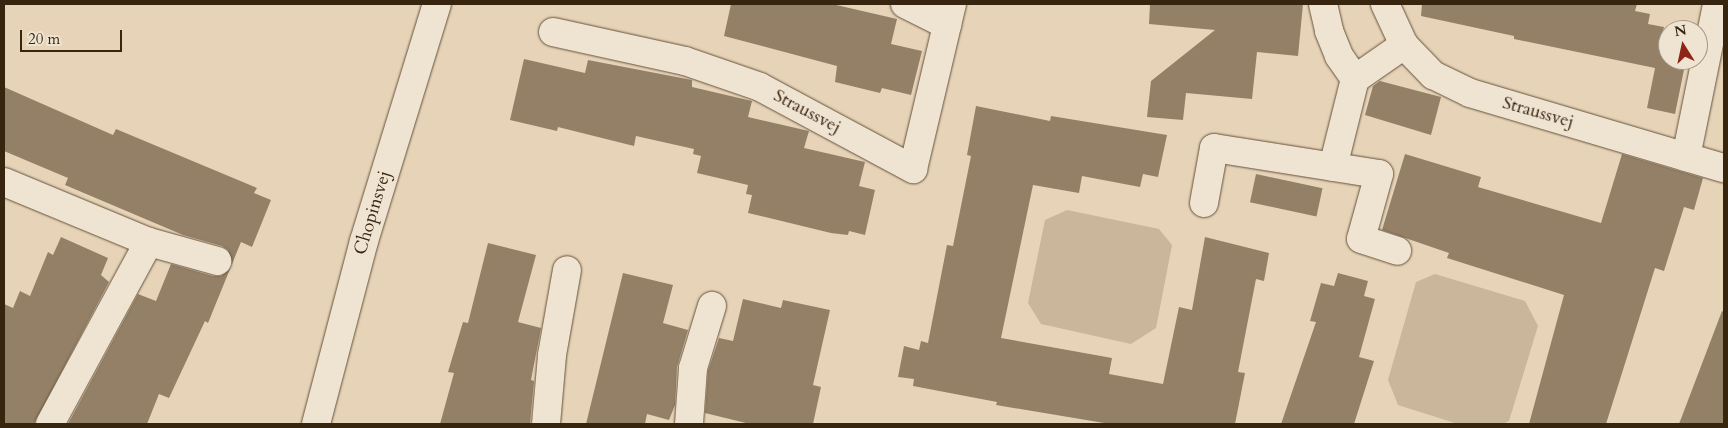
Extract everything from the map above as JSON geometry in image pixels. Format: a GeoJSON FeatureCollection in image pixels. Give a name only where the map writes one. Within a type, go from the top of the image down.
{"type":"FeatureCollection","features":[{"type":"Feature","properties":{"kind":"street","name":"Chopinsvej"},"geometry":{"type":"LineString","coordinates":[[316,424],[364,241],[437,4]]}},
{"type":"Feature","properties":{"kind":"street","name":"Straussvej"},"geometry":{"type":"LineString","coordinates":[[553,32],[685,60],[760,87],[913,169],[950,14],[905,4]]}},
{"type":"Feature","properties":{"kind":"street"},"geometry":{"type":"LineString","coordinates":[[1323,4],[1329,31],[1339,56],[1355,79]]}},
{"type":"Feature","properties":{"kind":"street","name":"Straussvej"},"geometry":{"type":"LineString","coordinates":[[1385,4],[1404,45],[1433,75],[1470,93],[1724,168]]}},
{"type":"Feature","properties":{"kind":"street"},"geometry":{"type":"LineString","coordinates":[[1686,156],[1718,4]]}},
{"type":"Feature","properties":{"kind":"street"},"geometry":{"type":"LineString","coordinates":[[1333,167],[1355,79],[1404,45]]}},
{"type":"Feature","properties":{"kind":"street"},"geometry":{"type":"LineString","coordinates":[[1204,203],[1214,148],[1378,174],[1361,239],[1397,251]]}},
{"type":"Feature","properties":{"kind":"street"},"geometry":{"type":"LineString","coordinates":[[4,182],[149,242],[217,261]]}},
{"type":"Feature","properties":{"kind":"street"},"geometry":{"type":"LineString","coordinates":[[50,424],[149,242]]}},
{"type":"Feature","properties":{"kind":"street"},"geometry":{"type":"LineString","coordinates":[[546,424],[552,355],[567,270]]}},
{"type":"Feature","properties":{"kind":"street"},"geometry":{"type":"LineString","coordinates":[[690,424],[693,368],[712,306]]}},
{"type":"Feature","properties":{"kind":"shaded area"},"geometry":{"type":"Polygon","coordinates":[[[1067,210],[1159,229],[1172,245],[1156,328],[1131,344],[1041,324],[1028,303],[1045,220],[1067,210]]]}},
{"type":"Feature","properties":{"kind":"shaded area"},"geometry":{"type":"Polygon","coordinates":[[[1435,274],[1525,301],[1538,326],[1509,421],[1503,424],[1458,424],[1398,405],[1388,380],[1416,282],[1435,274]]]}},
{"type":"Feature","properties":{"kind":"building"},"geometry":{"type":"Polygon","coordinates":[[[731,4],[832,4],[897,19],[891,44],[922,51],[911,95],[882,88],[880,93],[835,82],[837,66],[724,36],[731,4]]]}},
{"type":"Feature","properties":{"kind":"building"},"geometry":{"type":"Polygon","coordinates":[[[1150,4],[1303,4],[1298,56],[1257,52],[1252,99],[1186,93],[1183,120],[1147,117],[1151,81],[1215,30],[1149,24],[1150,4]]]}},
{"type":"Feature","properties":{"kind":"building"},"geometry":{"type":"Polygon","coordinates":[[[1422,4],[1637,4],[1635,11],[1650,14],[1648,24],[1658,26],[1658,70],[1684,70],[1675,114],[1647,108],[1655,68],[1514,39],[1514,36],[1421,16],[1422,4]]]}},
{"type":"Feature","properties":{"kind":"building"},"geometry":{"type":"Polygon","coordinates":[[[524,59],[585,73],[588,60],[692,80],[692,87],[752,101],[748,117],[809,131],[804,148],[865,162],[859,186],[875,190],[865,235],[849,231],[848,235],[831,233],[748,213],[752,195],[746,194],[748,185],[697,173],[701,156],[693,154],[694,149],[636,136],[634,146],[558,127],[557,131],[510,120],[524,59]]]}},
{"type":"Feature","properties":{"kind":"building"},"geometry":{"type":"Polygon","coordinates":[[[1380,81],[1441,97],[1431,135],[1365,115],[1373,86],[1380,81]]]}},
{"type":"Feature","properties":{"kind":"building"},"geometry":{"type":"Polygon","coordinates":[[[4,87],[113,135],[116,129],[257,188],[254,193],[271,200],[252,247],[241,242],[232,264],[228,250],[222,246],[183,235],[65,185],[68,178],[4,151],[4,87]]]}},
{"type":"Feature","properties":{"kind":"building"},"geometry":{"type":"Polygon","coordinates":[[[976,106],[1050,121],[1051,116],[1167,135],[1158,177],[1143,174],[1140,187],[1082,176],[1079,193],[1033,185],[1001,338],[1112,358],[1109,374],[1163,384],[1179,307],[1192,310],[1205,237],[1269,253],[1264,281],[1256,279],[1238,372],[1245,373],[1235,424],[1110,424],[996,405],[997,402],[913,386],[914,379],[898,377],[904,346],[919,350],[921,341],[928,343],[947,245],[953,246],[971,156],[967,155],[976,106]]]}},
{"type":"Feature","properties":{"kind":"building"},"geometry":{"type":"Polygon","coordinates":[[[1405,154],[1481,177],[1478,187],[1601,223],[1622,154],[1703,178],[1694,210],[1684,207],[1664,271],[1655,268],[1606,424],[1529,424],[1564,295],[1447,258],[1449,253],[1382,230],[1405,154]]]}},
{"type":"Feature","properties":{"kind":"building"},"geometry":{"type":"Polygon","coordinates":[[[1256,174],[1323,188],[1316,217],[1250,202],[1256,174]]]}},
{"type":"Feature","properties":{"kind":"building"},"geometry":{"type":"Polygon","coordinates":[[[61,237],[108,258],[101,275],[109,282],[34,424],[4,424],[4,304],[13,308],[20,291],[30,296],[48,252],[53,255],[61,237]]]}},
{"type":"Feature","properties":{"kind":"building"},"geometry":{"type":"Polygon","coordinates":[[[488,243],[536,255],[518,322],[541,328],[531,380],[534,381],[530,424],[440,424],[454,373],[448,372],[463,322],[468,323],[488,243]]]}},
{"type":"Feature","properties":{"kind":"building"},"geometry":{"type":"Polygon","coordinates":[[[171,264],[213,276],[221,276],[230,269],[208,323],[205,321],[169,398],[159,394],[147,424],[68,424],[138,294],[156,301],[171,264]]]}},
{"type":"Feature","properties":{"kind":"building"},"geometry":{"type":"Polygon","coordinates":[[[623,273],[673,285],[663,323],[688,330],[677,367],[675,405],[669,420],[647,414],[645,424],[586,424],[623,273]]]}},
{"type":"Feature","properties":{"kind":"building"},"geometry":{"type":"Polygon","coordinates":[[[1338,273],[1368,281],[1364,296],[1375,299],[1359,357],[1374,361],[1354,424],[1281,424],[1316,322],[1310,321],[1321,283],[1334,286],[1338,273]]]}},
{"type":"Feature","properties":{"kind":"building"},"geometry":{"type":"Polygon","coordinates":[[[743,299],[781,308],[783,300],[830,310],[813,385],[821,387],[813,424],[750,424],[705,413],[708,371],[719,338],[733,341],[743,299]]]}},
{"type":"Feature","properties":{"kind":"building"},"geometry":{"type":"Polygon","coordinates":[[[1722,311],[1724,312],[1724,424],[1679,424],[1722,311]]]}}]}
